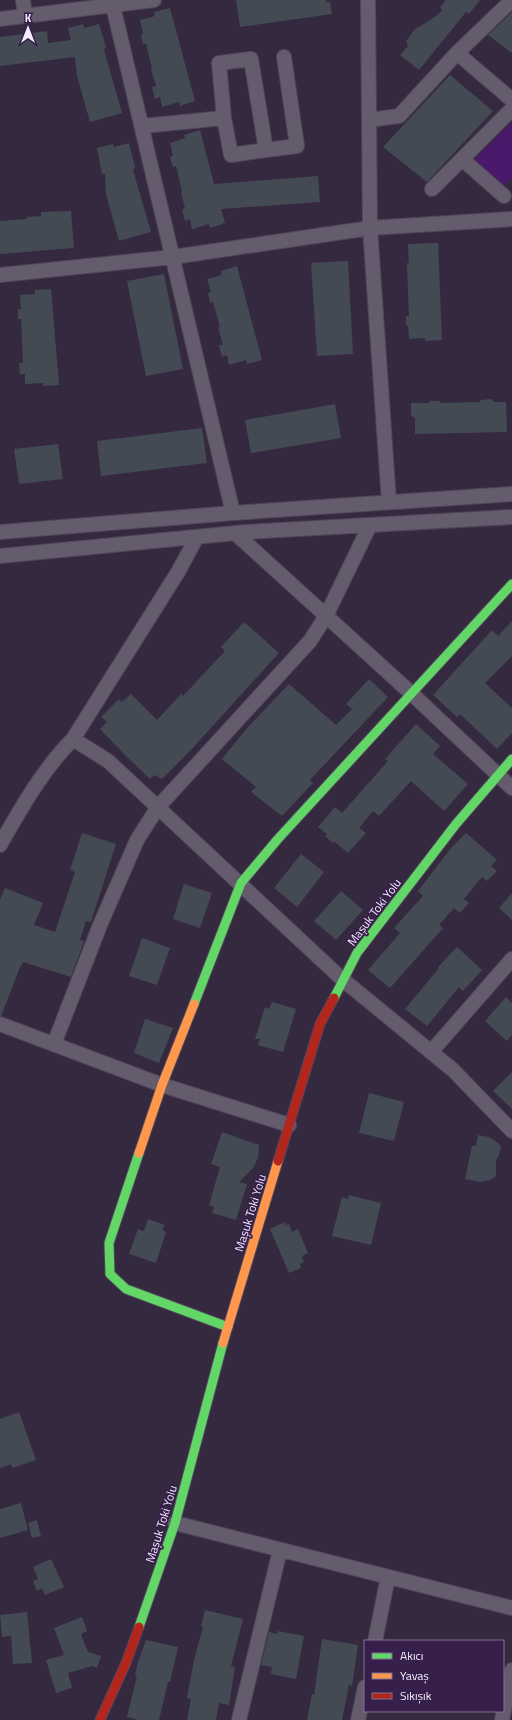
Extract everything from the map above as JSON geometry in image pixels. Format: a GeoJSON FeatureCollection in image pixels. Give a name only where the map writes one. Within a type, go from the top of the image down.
{"type":"FeatureCollection","features":[{"type":"Feature","properties":{"kind":"street"},"geometry":{"type":"LineString","coordinates":[[23,0],[25,16]]}},
{"type":"Feature","properties":{"kind":"street"},"geometry":{"type":"LineString","coordinates":[[0,19],[154,0]]}},
{"type":"Feature","properties":{"kind":"street"},"geometry":{"type":"LineString","coordinates":[[368,0],[370,228],[390,502]]}},
{"type":"Feature","properties":{"kind":"street"},"geometry":{"type":"LineString","coordinates":[[369,120],[399,116],[457,53],[512,0]]}},
{"type":"Feature","properties":{"kind":"street"},"geometry":{"type":"LineString","coordinates":[[113,6],[233,513]]}},
{"type":"Feature","properties":{"kind":"street"},"geometry":{"type":"LineString","coordinates":[[457,53],[512,100]]}},
{"type":"Feature","properties":{"kind":"street"},"geometry":{"type":"LineString","coordinates":[[266,150],[251,59],[220,63],[224,118],[231,155],[297,146],[284,57]]}},
{"type":"Feature","properties":{"kind":"street"},"geometry":{"type":"LineString","coordinates":[[432,189],[512,109]]}},
{"type":"Feature","properties":{"kind":"street"},"geometry":{"type":"LineString","coordinates":[[142,126],[224,118]]}},
{"type":"Feature","properties":{"kind":"street"},"geometry":{"type":"LineString","coordinates":[[462,159],[504,196]]}},
{"type":"Feature","properties":{"kind":"street"},"geometry":{"type":"LineString","coordinates":[[0,275],[173,258],[370,228],[512,219]]}},
{"type":"Feature","properties":{"kind":"street"},"geometry":{"type":"LineString","coordinates":[[0,532],[233,513],[512,494]]}},
{"type":"Feature","properties":{"kind":"street"},"geometry":{"type":"LineString","coordinates":[[0,556],[235,533],[512,517]]}},
{"type":"Feature","properties":{"kind":"street"},"geometry":{"type":"LineString","coordinates":[[54,1044],[100,926],[137,840],[158,807],[310,641],[326,616],[370,525]]}},
{"type":"Feature","properties":{"kind":"street"},"geometry":{"type":"LineString","coordinates":[[235,533],[412,694],[512,788]]}},
{"type":"Feature","properties":{"kind":"street"},"geometry":{"type":"LineString","coordinates":[[0,845],[15,819],[59,753],[72,739],[178,572],[197,536]]}},
{"type":"Feature","properties":{"kind":"street"},"geometry":{"type":"LineString","coordinates":[[228,1327],[126,1288],[110,1274],[108,1244],[162,1085],[240,883],[277,840],[512,584]]}},
{"type":"Feature","properties":{"kind":"street"},"geometry":{"type":"LineString","coordinates":[[72,739],[108,761],[342,979],[453,1070],[512,1131]]}},
{"type":"Feature","properties":{"kind":"street","name":"Maşuk Toki Yolu"},"geometry":{"type":"LineString","coordinates":[[103,1718],[144,1614],[175,1523],[228,1327],[320,1024],[342,979],[357,953],[456,824],[512,759]]}},
{"type":"Feature","properties":{"kind":"street"},"geometry":{"type":"LineString","coordinates":[[431,1052],[512,959]]}},
{"type":"Feature","properties":{"kind":"street"},"geometry":{"type":"LineString","coordinates":[[0,1024],[162,1085],[289,1125]]}},
{"type":"Feature","properties":{"kind":"street"},"geometry":{"type":"LineString","coordinates":[[175,1523],[512,1608]]}},
{"type":"Feature","properties":{"kind":"street"},"geometry":{"type":"LineString","coordinates":[[239,1720],[280,1550]]}},
{"type":"Feature","properties":{"kind":"street"},"geometry":{"type":"LineString","coordinates":[[375,1640],[388,1577]]}},
{"type":"Feature","properties":{"kind":"street"},"geometry":{"type":"LineString","coordinates":[[504,1710],[512,1670]]}},
{"type":"Feature","properties":{"kind":"street"},"geometry":{"type":"LineString","coordinates":[[358,1720],[364,1692]]}},
{"type":"Feature","properties":{"kind":"shaded area"},"geometry":{"type":"Polygon","coordinates":[[[512,122],[512,177],[502,187],[474,160],[512,122]]]}},
{"type":"Feature","properties":{"kind":"building"},"geometry":{"type":"Polygon","coordinates":[[[236,0],[326,0],[326,2],[330,2],[332,14],[240,27],[236,0]]]}},
{"type":"Feature","properties":{"kind":"building"},"geometry":{"type":"Polygon","coordinates":[[[446,0],[480,0],[469,14],[466,12],[419,70],[400,55],[408,46],[406,41],[415,29],[442,11],[440,7],[446,0]]]}},
{"type":"Feature","properties":{"kind":"building"},"geometry":{"type":"Polygon","coordinates":[[[170,8],[195,101],[180,106],[179,102],[162,107],[160,97],[155,99],[152,87],[156,86],[146,44],[143,44],[141,35],[143,34],[140,20],[155,16],[154,12],[170,8]]]}},
{"type":"Feature","properties":{"kind":"building"},"geometry":{"type":"Polygon","coordinates":[[[512,12],[512,53],[488,35],[512,12]]]}},
{"type":"Feature","properties":{"kind":"building"},"geometry":{"type":"Polygon","coordinates":[[[83,24],[84,28],[99,24],[106,47],[104,50],[122,113],[90,122],[77,76],[75,57],[0,66],[0,37],[47,31],[48,43],[71,40],[68,28],[83,24]]]}},
{"type":"Feature","properties":{"kind":"building"},"geometry":{"type":"Polygon","coordinates":[[[450,75],[493,111],[427,182],[383,147],[450,75]]]}},
{"type":"Feature","properties":{"kind":"building"},"geometry":{"type":"Polygon","coordinates":[[[200,130],[214,184],[318,176],[320,202],[221,209],[225,223],[210,228],[209,224],[192,229],[190,219],[185,221],[182,209],[185,209],[182,191],[176,166],[173,167],[170,157],[173,156],[170,143],[185,138],[184,135],[200,130]]]}},
{"type":"Feature","properties":{"kind":"building"},"geometry":{"type":"Polygon","coordinates":[[[129,143],[135,167],[133,170],[151,232],[119,241],[106,194],[105,174],[102,174],[97,148],[113,144],[114,147],[129,143]]]}},
{"type":"Feature","properties":{"kind":"building"},"geometry":{"type":"Polygon","coordinates":[[[71,211],[74,248],[0,254],[0,221],[27,219],[27,217],[41,216],[41,212],[71,211]]]}},
{"type":"Feature","properties":{"kind":"building"},"geometry":{"type":"Polygon","coordinates":[[[438,243],[442,340],[425,341],[425,338],[409,339],[408,326],[406,325],[406,316],[409,316],[407,263],[409,263],[408,244],[438,243]]]}},
{"type":"Feature","properties":{"kind":"building"},"geometry":{"type":"Polygon","coordinates":[[[348,261],[353,354],[317,356],[311,263],[348,261]]]}},
{"type":"Feature","properties":{"kind":"building"},"geometry":{"type":"Polygon","coordinates":[[[237,266],[262,360],[247,364],[246,360],[229,365],[227,355],[222,357],[219,345],[223,345],[218,327],[220,327],[213,302],[210,303],[208,293],[211,292],[207,279],[222,275],[221,271],[237,266]]]}},
{"type":"Feature","properties":{"kind":"building"},"geometry":{"type":"Polygon","coordinates":[[[164,274],[183,369],[146,376],[127,281],[164,274]]]}},
{"type":"Feature","properties":{"kind":"building"},"geometry":{"type":"Polygon","coordinates":[[[51,289],[59,385],[43,386],[43,383],[25,384],[25,374],[20,374],[19,363],[23,363],[21,319],[18,319],[18,309],[21,309],[20,295],[35,294],[35,290],[51,289]]]}},
{"type":"Feature","properties":{"kind":"building"},"geometry":{"type":"Polygon","coordinates":[[[492,399],[493,402],[506,402],[507,432],[415,434],[415,418],[411,416],[411,403],[429,403],[430,401],[439,401],[440,403],[480,402],[480,400],[492,399]]]}},
{"type":"Feature","properties":{"kind":"building"},"geometry":{"type":"Polygon","coordinates":[[[335,404],[341,438],[251,453],[245,420],[335,404]]]}},
{"type":"Feature","properties":{"kind":"building"},"geometry":{"type":"Polygon","coordinates":[[[202,428],[207,463],[101,476],[97,441],[202,428]]]}},
{"type":"Feature","properties":{"kind":"building"},"geometry":{"type":"Polygon","coordinates":[[[58,444],[63,479],[19,484],[14,449],[58,444]]]}},
{"type":"Feature","properties":{"kind":"building"},"geometry":{"type":"Polygon","coordinates":[[[512,621],[512,656],[485,683],[512,708],[512,733],[497,749],[460,714],[457,717],[433,695],[492,630],[498,636],[512,621]]]}},
{"type":"Feature","properties":{"kind":"building"},"geometry":{"type":"Polygon","coordinates":[[[244,622],[279,653],[190,751],[162,779],[154,775],[150,779],[100,729],[107,722],[101,717],[119,699],[122,702],[131,694],[157,720],[181,694],[183,696],[225,651],[221,647],[244,622]]]}},
{"type":"Feature","properties":{"kind":"building"},"geometry":{"type":"Polygon","coordinates":[[[369,679],[388,697],[310,780],[313,783],[282,816],[251,792],[256,787],[222,759],[248,727],[289,684],[336,725],[352,709],[346,704],[369,679]]]}},
{"type":"Feature","properties":{"kind":"building"},"geometry":{"type":"Polygon","coordinates":[[[416,724],[440,746],[433,754],[468,784],[444,811],[411,781],[379,816],[373,811],[359,828],[366,833],[348,853],[335,842],[333,843],[325,836],[327,834],[318,827],[335,807],[342,813],[388,761],[385,759],[416,724]]]}},
{"type":"Feature","properties":{"kind":"building"},"geometry":{"type":"Polygon","coordinates":[[[82,833],[116,844],[91,922],[86,921],[80,940],[84,941],[71,977],[23,962],[0,1016],[0,900],[5,888],[43,903],[34,925],[55,932],[75,872],[70,870],[82,833]]]}},
{"type":"Feature","properties":{"kind":"building"},"geometry":{"type":"Polygon","coordinates":[[[466,833],[497,860],[491,866],[497,871],[487,881],[482,877],[464,899],[469,903],[460,913],[454,908],[439,925],[443,928],[390,988],[368,970],[400,933],[394,928],[423,896],[418,891],[451,848],[466,833]]]}},
{"type":"Feature","properties":{"kind":"building"},"geometry":{"type":"Polygon","coordinates":[[[301,854],[324,872],[297,907],[274,888],[301,854]]]}},
{"type":"Feature","properties":{"kind":"building"},"geometry":{"type":"Polygon","coordinates":[[[184,884],[212,893],[200,928],[173,919],[184,884]]]}},
{"type":"Feature","properties":{"kind":"building"},"geometry":{"type":"Polygon","coordinates":[[[341,891],[363,910],[336,940],[314,921],[341,891]]]}},
{"type":"Feature","properties":{"kind":"building"},"geometry":{"type":"Polygon","coordinates":[[[512,893],[512,920],[499,908],[512,893]]]}},
{"type":"Feature","properties":{"kind":"building"},"geometry":{"type":"Polygon","coordinates":[[[142,938],[170,948],[157,985],[129,976],[142,938]]]}},
{"type":"Feature","properties":{"kind":"building"},"geometry":{"type":"Polygon","coordinates":[[[457,947],[482,970],[463,991],[459,987],[427,1026],[405,1009],[439,968],[438,967],[457,947]]]}},
{"type":"Feature","properties":{"kind":"building"},"geometry":{"type":"Polygon","coordinates":[[[506,997],[512,1003],[512,1035],[507,1041],[485,1021],[506,997]]]}},
{"type":"Feature","properties":{"kind":"building"},"geometry":{"type":"Polygon","coordinates":[[[272,1002],[296,1009],[283,1052],[258,1045],[260,1039],[255,1039],[265,1007],[269,1009],[272,1002]]]}},
{"type":"Feature","properties":{"kind":"building"},"geometry":{"type":"Polygon","coordinates":[[[145,1019],[173,1028],[159,1063],[134,1053],[145,1019]]]}},
{"type":"Feature","properties":{"kind":"building"},"geometry":{"type":"Polygon","coordinates":[[[512,1072],[512,1109],[493,1091],[512,1072]]]}},
{"type":"Feature","properties":{"kind":"building"},"geometry":{"type":"Polygon","coordinates":[[[369,1093],[404,1102],[394,1141],[359,1133],[369,1093]]]}},
{"type":"Feature","properties":{"kind":"building"},"geometry":{"type":"Polygon","coordinates":[[[222,1132],[259,1145],[258,1158],[253,1168],[239,1182],[247,1184],[236,1220],[212,1213],[214,1207],[209,1205],[220,1167],[211,1164],[222,1132]]]}},
{"type":"Feature","properties":{"kind":"building"},"geometry":{"type":"Polygon","coordinates":[[[478,1135],[489,1137],[501,1147],[496,1160],[496,1176],[490,1180],[480,1182],[465,1179],[472,1146],[476,1146],[478,1135]]]}},
{"type":"Feature","properties":{"kind":"building"},"geometry":{"type":"Polygon","coordinates":[[[349,1195],[381,1203],[371,1245],[332,1236],[342,1197],[348,1199],[349,1195]]]}},
{"type":"Feature","properties":{"kind":"building"},"geometry":{"type":"Polygon","coordinates":[[[148,1219],[165,1225],[162,1229],[166,1232],[156,1263],[129,1254],[138,1229],[144,1231],[148,1219]]]}},
{"type":"Feature","properties":{"kind":"building"},"geometry":{"type":"Polygon","coordinates":[[[285,1222],[286,1225],[289,1224],[292,1232],[298,1229],[308,1253],[302,1256],[304,1262],[300,1264],[301,1268],[289,1273],[270,1229],[285,1222]]]}},
{"type":"Feature","properties":{"kind":"building"},"geometry":{"type":"Polygon","coordinates":[[[19,1412],[36,1460],[12,1468],[11,1464],[0,1468],[0,1419],[19,1412]]]}},
{"type":"Feature","properties":{"kind":"building"},"geometry":{"type":"Polygon","coordinates":[[[21,1503],[28,1530],[0,1538],[0,1509],[21,1503]]]}},
{"type":"Feature","properties":{"kind":"building"},"geometry":{"type":"Polygon","coordinates":[[[37,1520],[41,1536],[32,1538],[28,1523],[37,1520]]]}},
{"type":"Feature","properties":{"kind":"building"},"geometry":{"type":"Polygon","coordinates":[[[51,1559],[64,1587],[45,1595],[42,1588],[37,1591],[33,1581],[38,1579],[33,1567],[51,1559]]]}},
{"type":"Feature","properties":{"kind":"building"},"geometry":{"type":"Polygon","coordinates":[[[205,1610],[243,1619],[231,1666],[235,1667],[229,1705],[219,1703],[216,1720],[187,1720],[191,1699],[187,1698],[194,1660],[203,1627],[201,1626],[205,1610]]]}},
{"type":"Feature","properties":{"kind":"building"},"geometry":{"type":"Polygon","coordinates":[[[27,1612],[32,1663],[13,1664],[11,1636],[2,1637],[0,1615],[27,1612]]]}},
{"type":"Feature","properties":{"kind":"building"},"geometry":{"type":"Polygon","coordinates":[[[82,1617],[87,1631],[81,1634],[88,1652],[101,1656],[97,1668],[92,1666],[68,1673],[72,1688],[56,1693],[46,1660],[64,1655],[54,1628],[82,1617]]]}},
{"type":"Feature","properties":{"kind":"building"},"geometry":{"type":"Polygon","coordinates":[[[278,1631],[304,1636],[296,1679],[271,1674],[272,1667],[261,1665],[269,1632],[277,1634],[278,1631]]]}},
{"type":"Feature","properties":{"kind":"building"},"geometry":{"type":"Polygon","coordinates":[[[322,1639],[358,1645],[352,1686],[349,1685],[342,1720],[307,1720],[312,1694],[314,1695],[322,1639]]]}},
{"type":"Feature","properties":{"kind":"building"},"geometry":{"type":"Polygon","coordinates":[[[146,1640],[178,1647],[159,1720],[138,1720],[127,1717],[137,1676],[135,1676],[138,1662],[146,1640]]]}},
{"type":"Feature","properties":{"kind":"traffic: fast"},"geometry":{"type":"LineString","coordinates":[[194,1004],[241,883],[277,840],[512,584]]}},
{"type":"Feature","properties":{"kind":"traffic: fast"},"geometry":{"type":"LineString","coordinates":[[334,998],[357,953],[456,824],[512,759]]}},
{"type":"Feature","properties":{"kind":"traffic: fast"},"geometry":{"type":"LineString","coordinates":[[139,1153],[109,1243],[110,1274],[126,1289],[228,1327]]}},
{"type":"Feature","properties":{"kind":"traffic: fast"},"geometry":{"type":"LineString","coordinates":[[139,1627],[175,1523],[223,1343]]}},
{"type":"Feature","properties":{"kind":"traffic: slow"},"geometry":{"type":"LineString","coordinates":[[139,1153],[162,1085],[194,1004]]}},
{"type":"Feature","properties":{"kind":"traffic: slow"},"geometry":{"type":"LineString","coordinates":[[223,1343],[278,1161]]}},
{"type":"Feature","properties":{"kind":"traffic: jam"},"geometry":{"type":"LineString","coordinates":[[278,1161],[320,1024],[334,998]]}},
{"type":"Feature","properties":{"kind":"traffic: jam"},"geometry":{"type":"LineString","coordinates":[[100,1720],[126,1663],[139,1627]]}}]}
